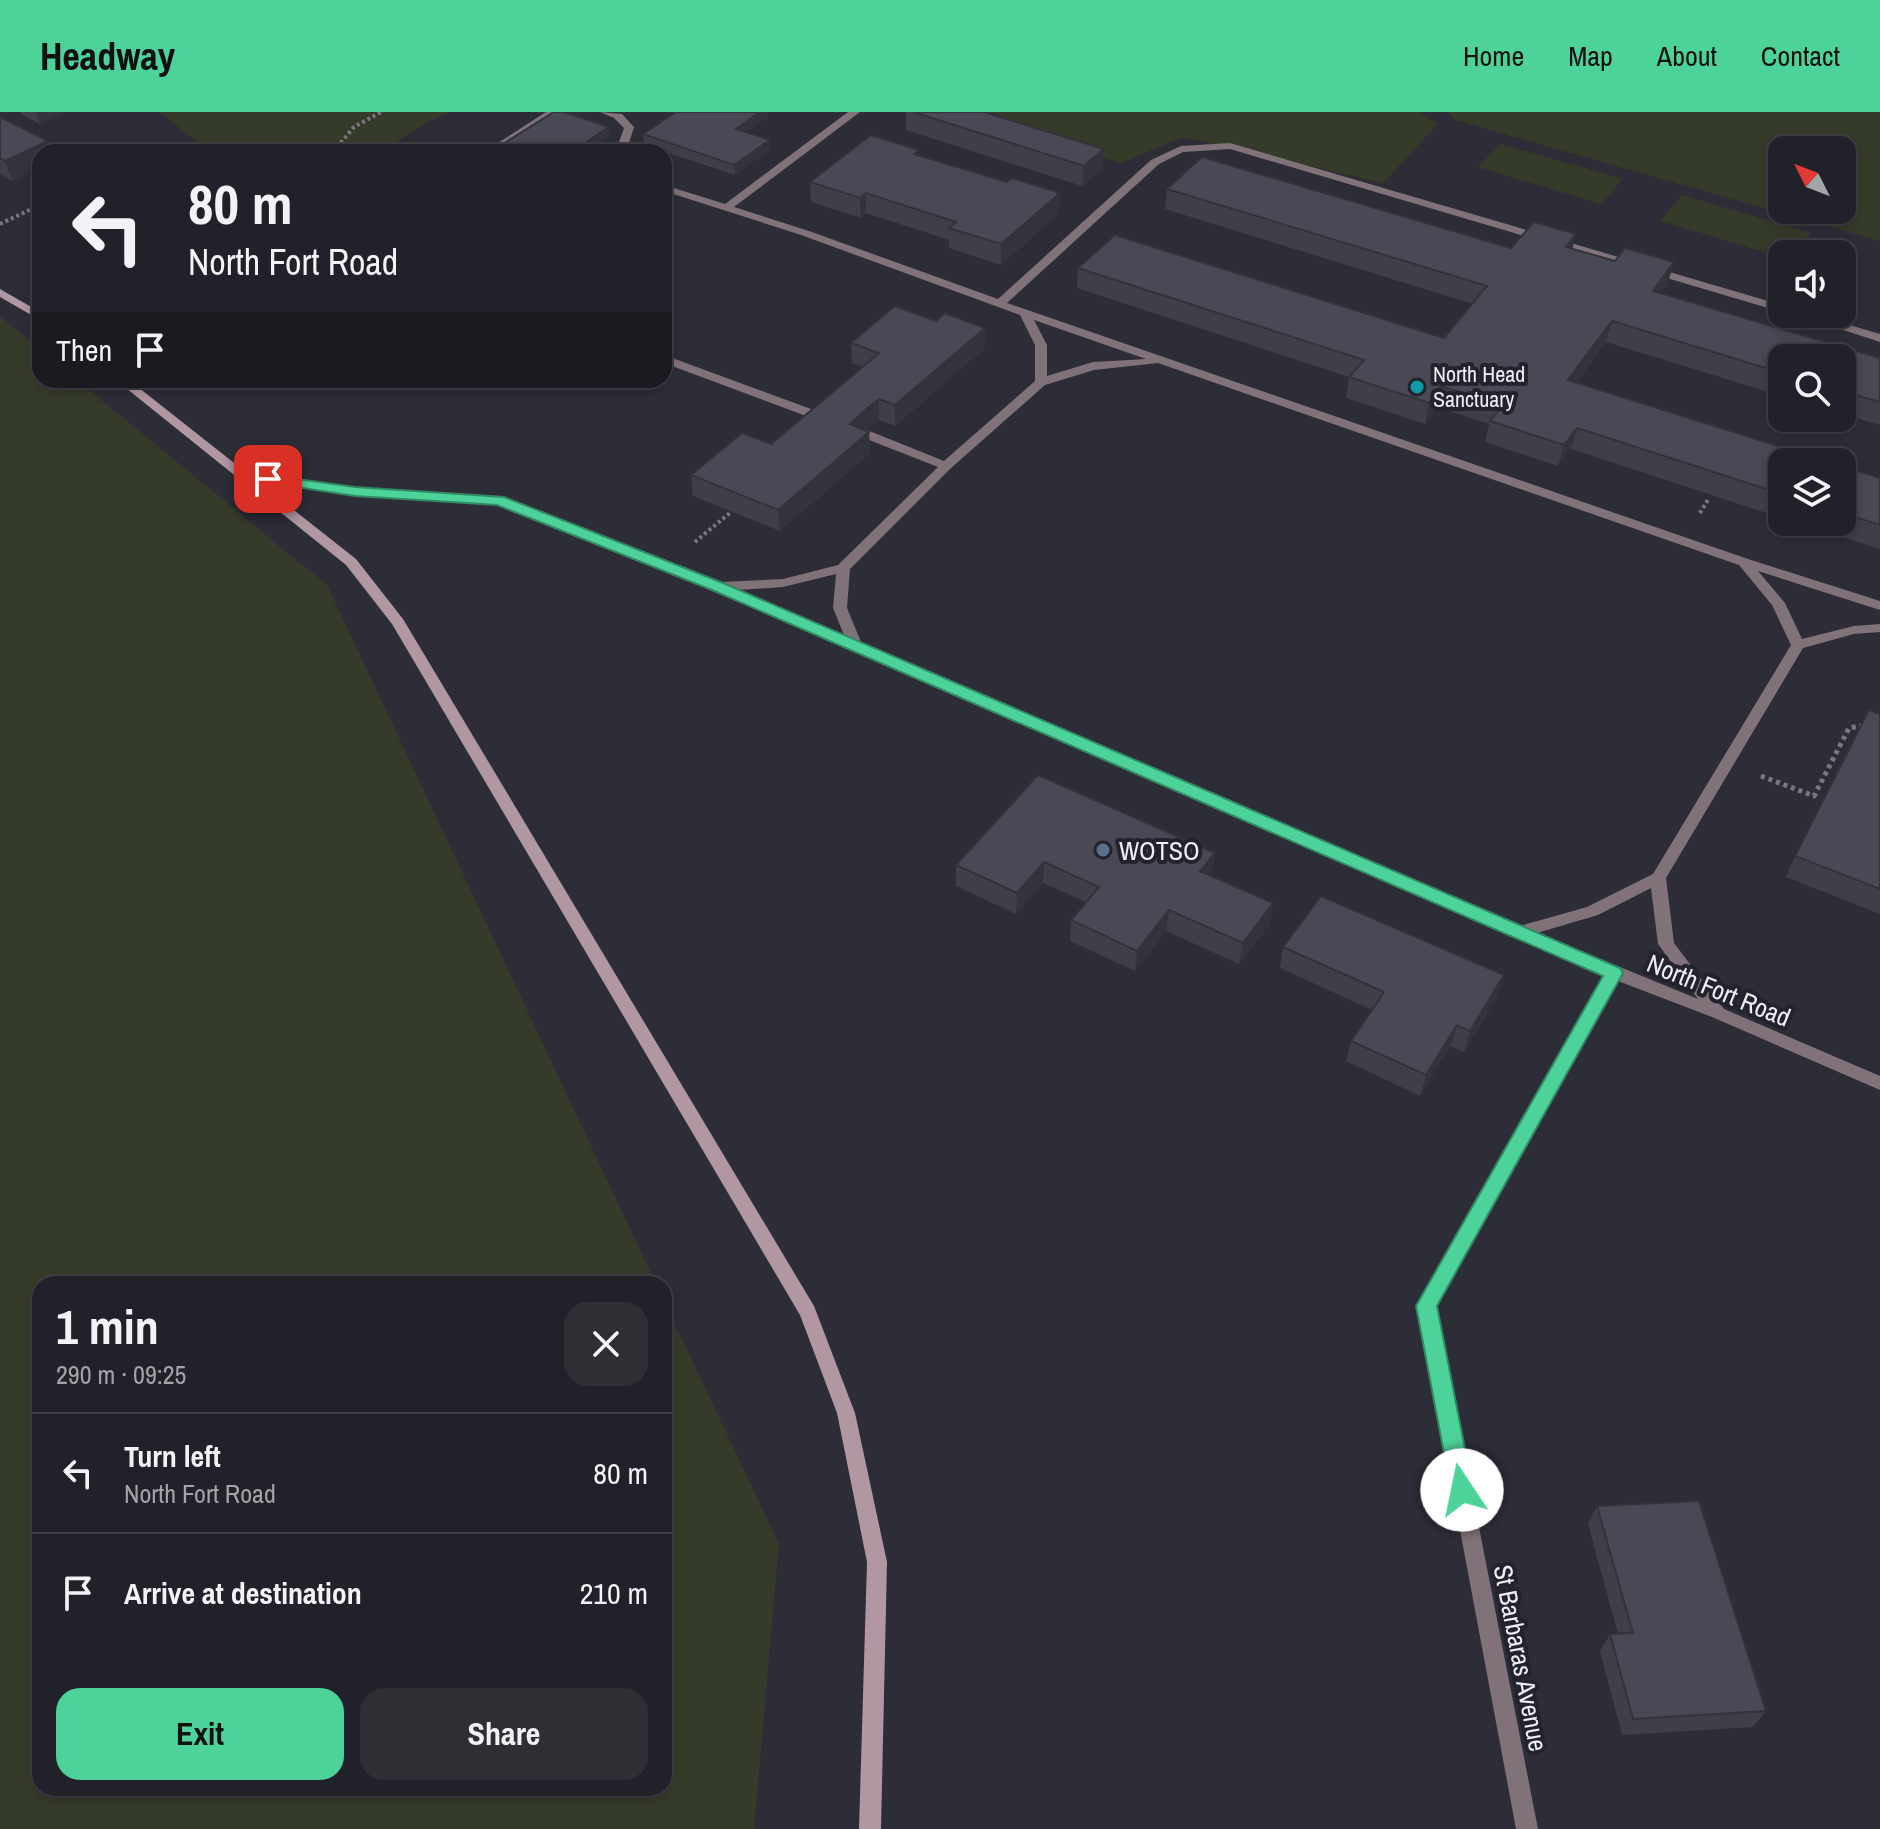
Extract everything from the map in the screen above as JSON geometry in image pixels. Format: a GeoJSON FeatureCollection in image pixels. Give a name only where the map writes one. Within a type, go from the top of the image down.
{"type":"FeatureCollection","features":[{"type":"Feature","properties":{"kind":"street"},"geometry":{"type":"LineString","coordinates":[[0,292],[32,312]]}},
{"type":"Feature","properties":{"kind":"street"},"geometry":{"type":"LineString","coordinates":[[132,388],[239,475],[292,512],[351,562],[398,622],[808,1312],[846,1413],[877,1562],[870,1829]]}},
{"type":"Feature","properties":{"kind":"lane"},"geometry":{"type":"LineString","coordinates":[[502,144],[553,112]]}},
{"type":"Feature","properties":{"kind":"lane"},"geometry":{"type":"LineString","coordinates":[[605,112],[618,116],[629,127],[623,144]]}},
{"type":"Feature","properties":{"kind":"lane"},"geometry":{"type":"LineString","coordinates":[[839,112],[854,114]]}},
{"type":"Feature","properties":{"kind":"lane"},"geometry":{"type":"LineString","coordinates":[[726,208],[854,114]]}},
{"type":"Feature","properties":{"kind":"lane"},"geometry":{"type":"LineString","coordinates":[[999,304],[1155,162],[1181,149],[1230,146],[1768,305]]}},
{"type":"Feature","properties":{"kind":"lane"},"geometry":{"type":"LineString","coordinates":[[672,191],[805,233],[1163,361],[1743,562],[1880,606]]}},
{"type":"Feature","properties":{"kind":"lane"},"geometry":{"type":"LineString","coordinates":[[1025,313],[1041,345],[1041,382]]}},
{"type":"Feature","properties":{"kind":"lane"},"geometry":{"type":"LineString","coordinates":[[1847,328],[1880,338]]}},
{"type":"Feature","properties":{"kind":"lane"},"geometry":{"type":"LineString","coordinates":[[718,586],[783,583],[843,568],[946,466],[1041,382],[1093,366],[1163,361]]}},
{"type":"Feature","properties":{"kind":"lane"},"geometry":{"type":"LineString","coordinates":[[672,362],[826,419]]}},
{"type":"Feature","properties":{"kind":"lane"},"geometry":{"type":"LineString","coordinates":[[863,433],[946,466]]}},
{"type":"Feature","properties":{"kind":"lane","name":"North Fort Road"},"geometry":{"type":"LineString","coordinates":[[239,475],[355,492],[499,500],[718,586],[1614,973],[1718,1013],[1880,1083]]}},
{"type":"Feature","properties":{"kind":"lane"},"geometry":{"type":"LineString","coordinates":[[1743,562],[1778,603],[1798,645]]}},
{"type":"Feature","properties":{"kind":"lane"},"geometry":{"type":"LineString","coordinates":[[843,568],[840,608],[856,647]]}},
{"type":"Feature","properties":{"kind":"lane"},"geometry":{"type":"LineString","coordinates":[[1520,932],[1592,911],[1658,878],[1798,645],[1854,630],[1880,628]]}},
{"type":"Feature","properties":{"kind":"lane"},"geometry":{"type":"LineString","coordinates":[[1658,878],[1666,944],[1718,1013]]}},
{"type":"Feature","properties":{"kind":"lane","name":"St Barbaras Avenue"},"geometry":{"type":"LineString","coordinates":[[1527,1829],[1427,1306],[1614,973]]}},
{"type":"Feature","properties":{"kind":"path"},"geometry":{"type":"LineString","coordinates":[[338,144],[354,127],[381,112]]}},
{"type":"Feature","properties":{"kind":"path"},"geometry":{"type":"LineString","coordinates":[[0,224],[32,209]]}},
{"type":"Feature","properties":{"kind":"path"},"geometry":{"type":"LineString","coordinates":[[699,538],[731,512]]}},
{"type":"Feature","properties":{"kind":"path"},"geometry":{"type":"LineString","coordinates":[[1726,764],[1814,796],[1849,728],[1880,723]]}},
{"type":"Feature","properties":{"kind":"green space"},"geometry":{"type":"Polygon","coordinates":[[[160,112],[450,112],[427,122],[393,144],[194,144],[197,142],[160,112]]]}},
{"type":"Feature","properties":{"kind":"green space"},"geometry":{"type":"Polygon","coordinates":[[[953,112],[1420,112],[1438,124],[1383,183],[1183,137],[1121,163],[953,112]]]}},
{"type":"Feature","properties":{"kind":"green space"},"geometry":{"type":"Polygon","coordinates":[[[1448,112],[1880,112],[1880,241],[1820,224],[1856,224],[1856,136],[1768,136],[1768,209],[1455,120],[1448,112]]]}},
{"type":"Feature","properties":{"kind":"green space"},"geometry":{"type":"Polygon","coordinates":[[[1501,144],[1623,179],[1601,204],[1478,167],[1501,144]]]}},
{"type":"Feature","properties":{"kind":"green space"},"geometry":{"type":"Polygon","coordinates":[[[1682,195],[1768,220],[1768,224],[1780,224],[1811,233],[1806,240],[1768,240],[1768,253],[1660,221],[1682,195]]]}},
{"type":"Feature","properties":{"kind":"green space"},"geometry":{"type":"Polygon","coordinates":[[[0,316],[32,342],[32,388],[87,388],[327,585],[652,1276],[32,1276],[32,1796],[672,1796],[672,1318],[779,1544],[754,1829],[0,1829],[0,316]]]}},
{"type":"Feature","properties":{"kind":"building"},"geometry":{"type":"Polygon","coordinates":[[[554,112],[564,112],[609,127],[583,144],[503,144],[554,112]]]}},
{"type":"Feature","properties":{"kind":"building"},"geometry":{"type":"Polygon","coordinates":[[[676,112],[760,112],[736,129],[770,140],[734,165],[643,134],[676,112]]]}},
{"type":"Feature","properties":{"kind":"building"},"geometry":{"type":"Polygon","coordinates":[[[913,112],[984,112],[1104,149],[1084,166],[913,112]]]}},
{"type":"Feature","properties":{"kind":"building"},"geometry":{"type":"Polygon","coordinates":[[[0,117],[48,141],[32,144],[32,148],[5,161],[0,158],[0,117]]]}},
{"type":"Feature","properties":{"kind":"building"},"geometry":{"type":"Polygon","coordinates":[[[871,135],[919,150],[914,154],[1007,182],[1012,178],[1060,193],[1001,244],[949,228],[956,222],[866,193],[860,198],[810,182],[871,135]]]}},
{"type":"Feature","properties":{"kind":"building"},"geometry":{"type":"Polygon","coordinates":[[[1202,157],[1511,248],[1534,222],[1576,234],[1566,247],[1615,261],[1625,248],[1674,262],[1653,291],[1768,325],[1768,328],[1778,328],[1833,344],[1768,344],[1768,369],[1612,321],[1568,380],[1784,448],[1768,448],[1768,489],[1577,428],[1564,445],[1490,421],[1502,406],[1441,386],[1429,403],[1349,377],[1364,360],[1078,268],[1115,235],[1444,338],[1487,286],[1167,189],[1202,157]]]}},
{"type":"Feature","properties":{"kind":"building"},"geometry":{"type":"Polygon","coordinates":[[[895,306],[936,321],[945,313],[985,328],[895,405],[879,399],[863,412],[850,424],[869,432],[778,510],[691,475],[742,433],[771,444],[879,353],[851,343],[895,306]]]}},
{"type":"Feature","properties":{"kind":"building"},"geometry":{"type":"Polygon","coordinates":[[[1856,351],[1880,358],[1880,402],[1856,395],[1856,351]]]}},
{"type":"Feature","properties":{"kind":"building"},"geometry":{"type":"Polygon","coordinates":[[[1856,470],[1880,478],[1880,525],[1856,517],[1856,470]]]}},
{"type":"Feature","properties":{"kind":"building"},"geometry":{"type":"Polygon","coordinates":[[[1869,710],[1880,714],[1880,889],[1795,856],[1869,710]]]}},
{"type":"Feature","properties":{"kind":"building"},"geometry":{"type":"Polygon","coordinates":[[[1038,775],[1215,853],[1200,871],[1273,903],[1243,943],[1169,910],[1137,951],[1071,920],[1099,887],[1044,862],[1017,893],[956,865],[1038,775]]]}},
{"type":"Feature","properties":{"kind":"building"},"geometry":{"type":"Polygon","coordinates":[[[1321,896],[1504,975],[1470,1031],[1457,1025],[1426,1075],[1351,1041],[1384,992],[1283,947],[1321,896]]]}},
{"type":"Feature","properties":{"kind":"building"},"geometry":{"type":"Polygon","coordinates":[[[1699,1501],[1766,1711],[1633,1719],[1610,1634],[1633,1633],[1597,1506],[1699,1501]]]}},
{"type":"Feature","properties":{"kind":"place","name":"North Head Sanctuary"},"geometry":{"type":"Point","coordinates":[1417,387]}},
{"type":"Feature","properties":{"kind":"place","name":"WOTSO"},"geometry":{"type":"Point","coordinates":[1103,850]}},
{"type":"Feature","properties":{"kind":"route"},"geometry":{"type":"LineString","coordinates":[[268,479],[355,492],[499,500],[718,586],[1614,973],[1427,1306],[1462,1490]]}}]}
